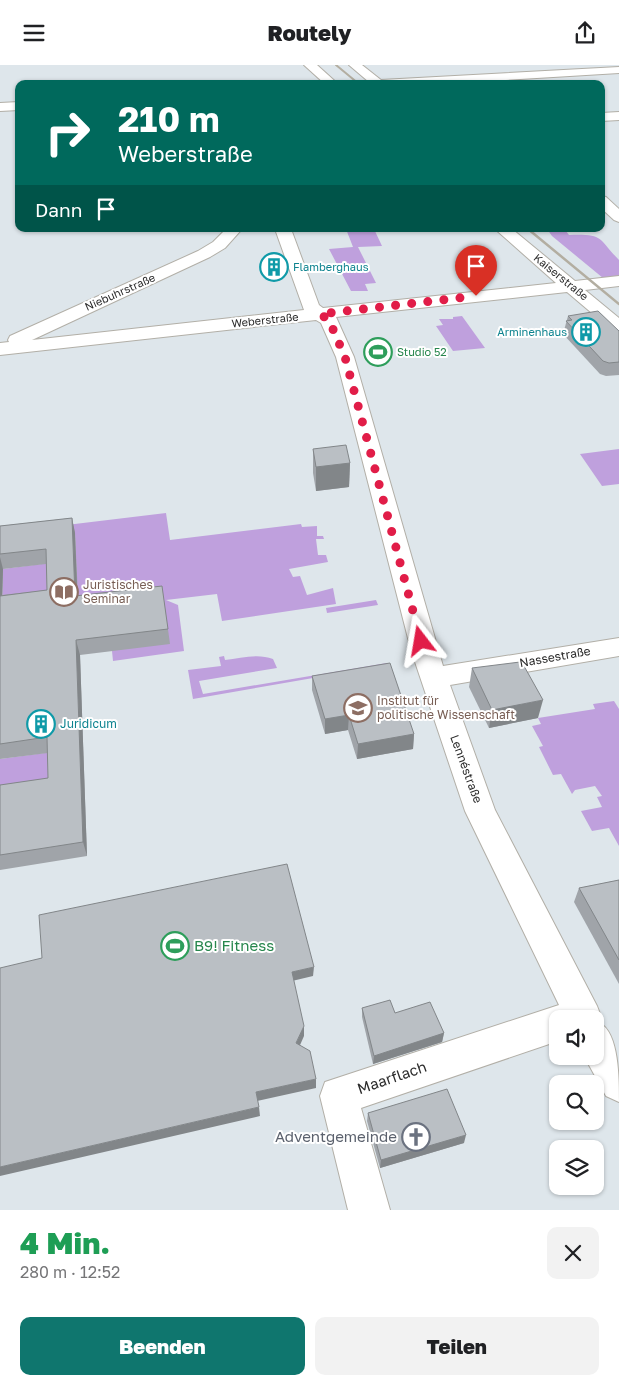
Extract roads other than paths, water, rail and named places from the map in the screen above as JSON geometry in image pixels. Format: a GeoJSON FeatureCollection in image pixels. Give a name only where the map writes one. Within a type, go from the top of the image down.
{"type":"FeatureCollection","features":[{"type":"Feature","properties":{"kind":"street"},"geometry":{"type":"LineString","coordinates":[[310,65],[323,80]]}},
{"type":"Feature","properties":{"kind":"street"},"geometry":{"type":"LineString","coordinates":[[355,65],[374,80]]}},
{"type":"Feature","properties":{"kind":"street"},"geometry":{"type":"LineString","coordinates":[[490,65],[490,80],[619,70]]}},
{"type":"Feature","properties":{"kind":"street"},"geometry":{"type":"LineString","coordinates":[[0,107],[15,106]]}},
{"type":"Feature","properties":{"kind":"street"},"geometry":{"type":"LineString","coordinates":[[605,117],[619,116]]}},
{"type":"Feature","properties":{"kind":"street"},"geometry":{"type":"LineString","coordinates":[[605,204],[619,217]]}},
{"type":"Feature","properties":{"kind":"street","name":"Niebuhrstraße"},"geometry":{"type":"LineString","coordinates":[[0,349],[204,254],[219,245],[231,232]]}},
{"type":"Feature","properties":{"kind":"street","name":"Lennéstraße"},"geometry":{"type":"LineString","coordinates":[[285,232],[311,308],[329,320],[345,357],[433,679],[480,811],[571,1010]]}},
{"type":"Feature","properties":{"kind":"street","name":"Kaiserstraße"},"geometry":{"type":"LineString","coordinates":[[507,232],[619,327]]}},
{"type":"Feature","properties":{"kind":"street","name":"Weberstraße"},"geometry":{"type":"LineString","coordinates":[[0,349],[320,314],[568,283],[619,281]]}},
{"type":"Feature","properties":{"kind":"street","name":"Nassestraße"},"geometry":{"type":"LineString","coordinates":[[433,679],[619,647]]}},
{"type":"Feature","properties":{"kind":"street","name":"Maarflach"},"geometry":{"type":"LineString","coordinates":[[369,1210],[338,1096],[549,1032]]}},
{"type":"Feature","properties":{"kind":"street","name":"Lennéstraße"},"geometry":{"type":"LineString","coordinates":[[604,1062],[619,1083]]}},
{"type":"Feature","properties":{"kind":"railway"},"geometry":{"type":"LineString","coordinates":[[336,65],[354,80]]}},
{"type":"Feature","properties":{"kind":"railway"},"geometry":{"type":"LineString","coordinates":[[532,232],[619,304]]}},
{"type":"Feature","properties":{"kind":"place","name":"Flamberghaus"},"geometry":{"type":"Point","coordinates":[274,267]}},
{"type":"Feature","properties":{"kind":"place","name":"Arminenhaus"},"geometry":{"type":"Point","coordinates":[586,332]}},
{"type":"Feature","properties":{"kind":"place","name":"Studio 52"},"geometry":{"type":"Point","coordinates":[378,352]}},
{"type":"Feature","properties":{"kind":"place","name":"Juristisches Seminar"},"geometry":{"type":"Point","coordinates":[64,592]}},
{"type":"Feature","properties":{"kind":"place","name":"Institut für politische Wissenschaft"},"geometry":{"type":"Point","coordinates":[358,708]}},
{"type":"Feature","properties":{"kind":"place","name":"Juridicum"},"geometry":{"type":"Point","coordinates":[41,724]}},
{"type":"Feature","properties":{"kind":"place","name":"B9! Fitness"},"geometry":{"type":"Point","coordinates":[175,946]}},
{"type":"Feature","properties":{"kind":"place","name":"Adventgemeinde"},"geometry":{"type":"Point","coordinates":[416,1137]}}]}
